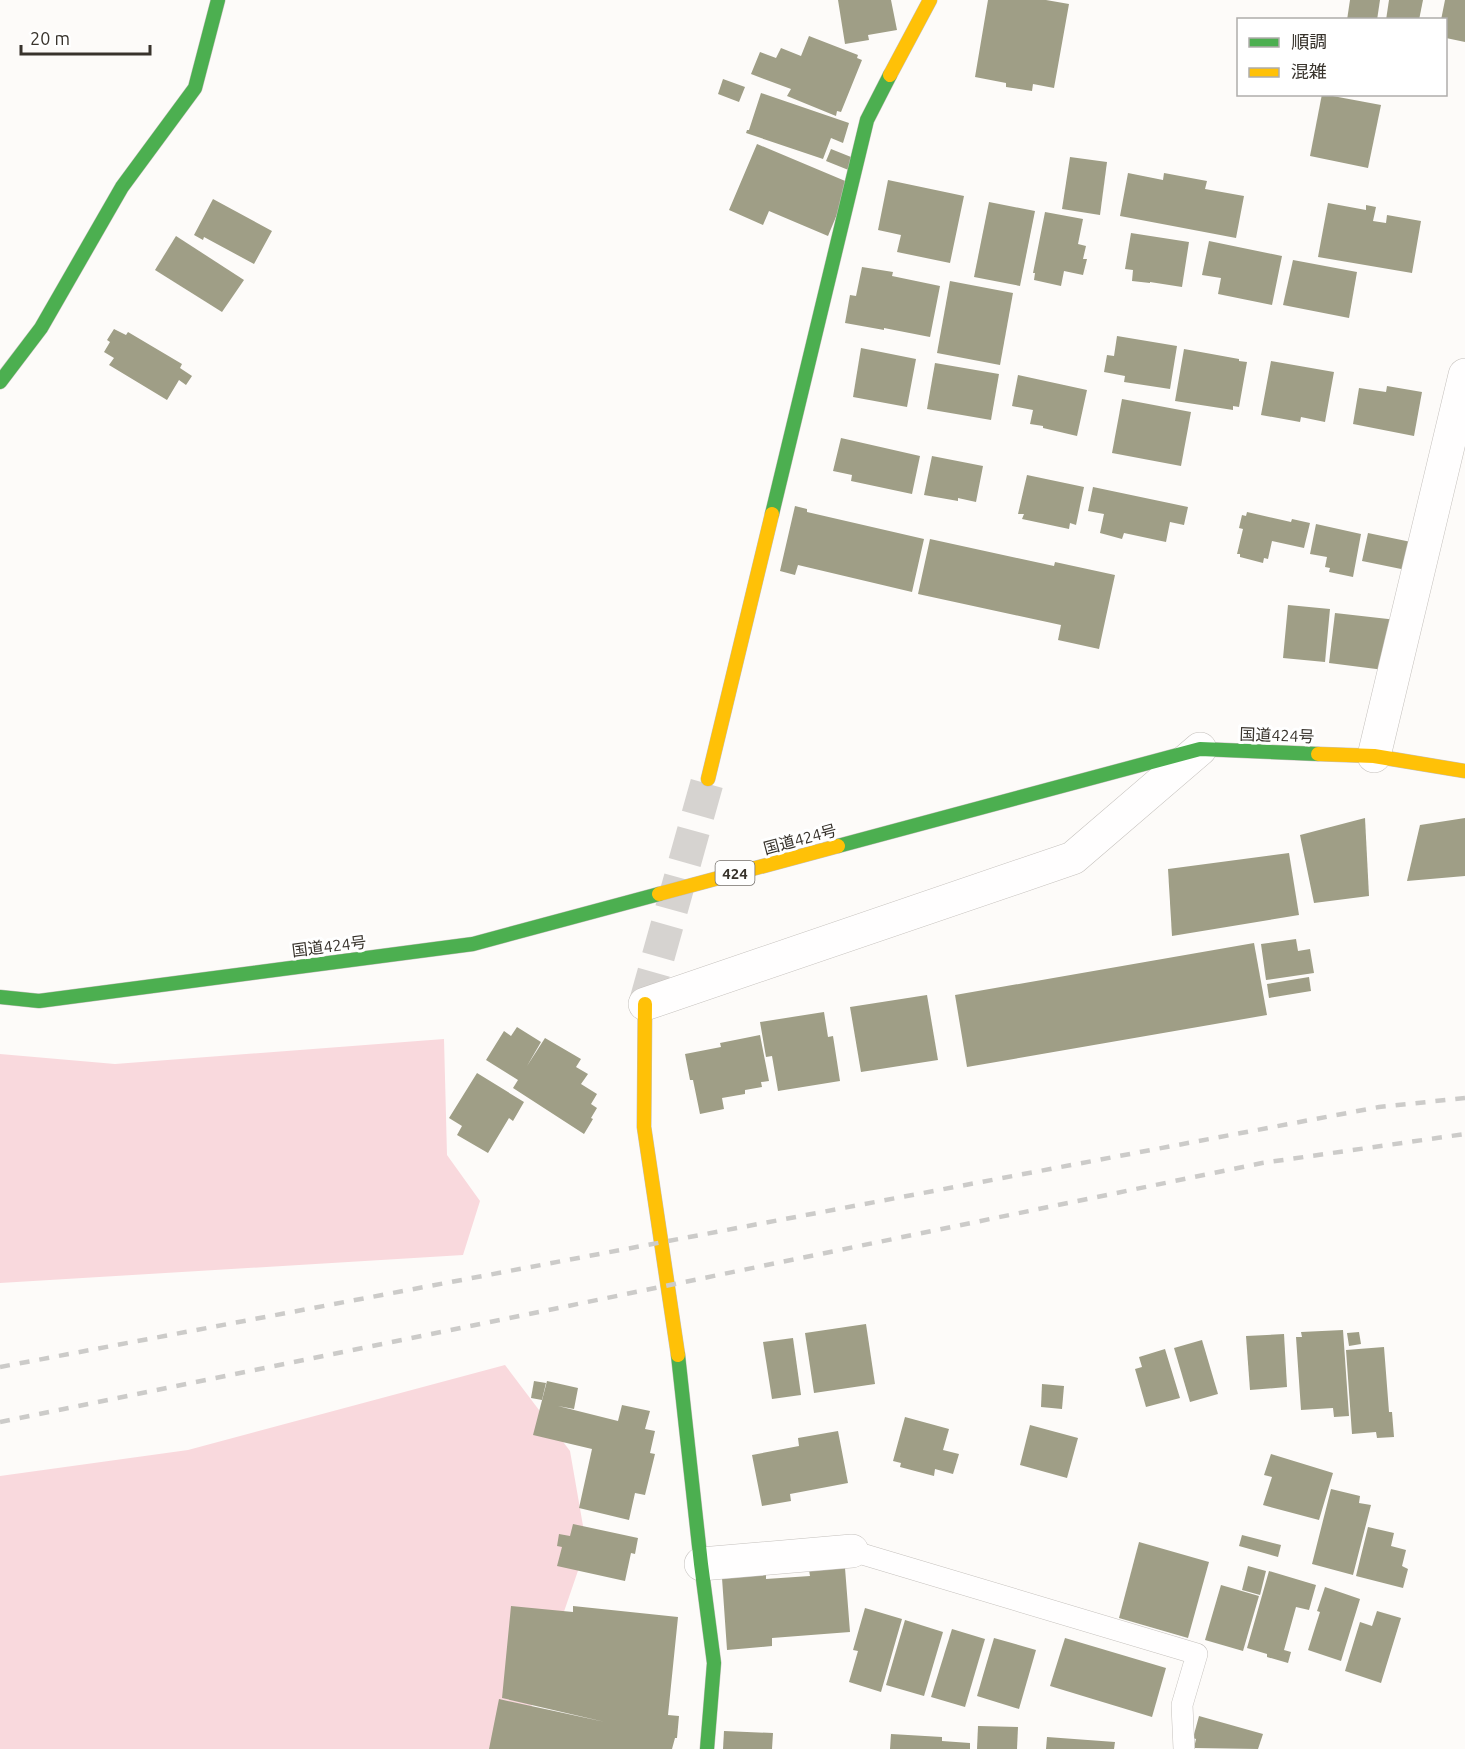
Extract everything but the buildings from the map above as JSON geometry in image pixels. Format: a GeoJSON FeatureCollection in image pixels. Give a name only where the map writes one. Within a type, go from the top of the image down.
{"type":"FeatureCollection","features":[{"type":"Feature","properties":{"kind":"main road"},"geometry":{"type":"LineString","coordinates":[[0,382],[41,328],[122,187],[195,88],[218,0]]}},
{"type":"Feature","properties":{"kind":"main road"},"geometry":{"type":"LineString","coordinates":[[708,779],[867,120],[930,0]]}},
{"type":"Feature","properties":{"kind":"main road","name":"国道424号"},"geometry":{"type":"LineString","coordinates":[[0,997],[39,1001],[473,944],[1200,748],[1374,756],[1465,771]]}},
{"type":"Feature","properties":{"kind":"main road"},"geometry":{"type":"LineString","coordinates":[[645,1004],[644,1127],[680,1368],[714,1663],[707,1749]]}},
{"type":"Feature","properties":{"kind":"street"},"geometry":{"type":"LineString","coordinates":[[1374,756],[1465,375]]}},
{"type":"Feature","properties":{"kind":"street"},"geometry":{"type":"LineString","coordinates":[[645,1004],[1073,858],[1200,748]]}},
{"type":"Feature","properties":{"kind":"street"},"geometry":{"type":"LineString","coordinates":[[701,1564],[852,1551]]}},
{"type":"Feature","properties":{"kind":"lane"},"geometry":{"type":"LineString","coordinates":[[852,1551],[1197,1654],[1182,1705],[1184,1749]]}},
{"type":"Feature","properties":{"kind":"shaded area"},"geometry":{"type":"Polygon","coordinates":[[[444,1039],[447,1155],[480,1201],[463,1255],[0,1283],[0,1054],[115,1064],[444,1039]]]}},
{"type":"Feature","properties":{"kind":"shaded area"},"geometry":{"type":"Polygon","coordinates":[[[505,1365],[570,1451],[586,1543],[517,1749],[0,1749],[0,1476],[188,1450],[505,1365]]]}},
{"type":"Feature","properties":{"kind":"tunnel"},"geometry":{"type":"LineString","coordinates":[[645,1004],[708,779]]}},
{"type":"Feature","properties":{"kind":"railway"},"geometry":{"type":"LineString","coordinates":[[0,1367],[1379,1107],[1465,1098]]}},
{"type":"Feature","properties":{"kind":"railway"},"geometry":{"type":"LineString","coordinates":[[0,1422],[1262,1163],[1465,1134]]}},
{"type":"Feature","properties":{"kind":"traffic: fast"},"geometry":{"type":"LineString","coordinates":[[0,382],[41,328],[122,187],[195,88],[218,0]]}},
{"type":"Feature","properties":{"kind":"traffic: fast"},"geometry":{"type":"LineString","coordinates":[[772,514],[867,120],[890,75]]}},
{"type":"Feature","properties":{"kind":"traffic: fast"},"geometry":{"type":"LineString","coordinates":[[838,846],[1200,749],[1318,754]]}},
{"type":"Feature","properties":{"kind":"traffic: fast"},"geometry":{"type":"LineString","coordinates":[[0,997],[39,1001],[473,944],[659,894]]}},
{"type":"Feature","properties":{"kind":"traffic: fast"},"geometry":{"type":"LineString","coordinates":[[678,1355],[714,1663],[707,1749]]}},
{"type":"Feature","properties":{"kind":"traffic: slow"},"geometry":{"type":"LineString","coordinates":[[890,75],[930,0]]}},
{"type":"Feature","properties":{"kind":"traffic: slow"},"geometry":{"type":"LineString","coordinates":[[708,779],[772,514]]}},
{"type":"Feature","properties":{"kind":"traffic: slow"},"geometry":{"type":"LineString","coordinates":[[1318,754],[1374,756],[1465,771]]}},
{"type":"Feature","properties":{"kind":"traffic: slow"},"geometry":{"type":"LineString","coordinates":[[659,894],[838,846]]}},
{"type":"Feature","properties":{"kind":"traffic: slow"},"geometry":{"type":"LineString","coordinates":[[645,1004],[644,1127],[678,1355]]}}]}
